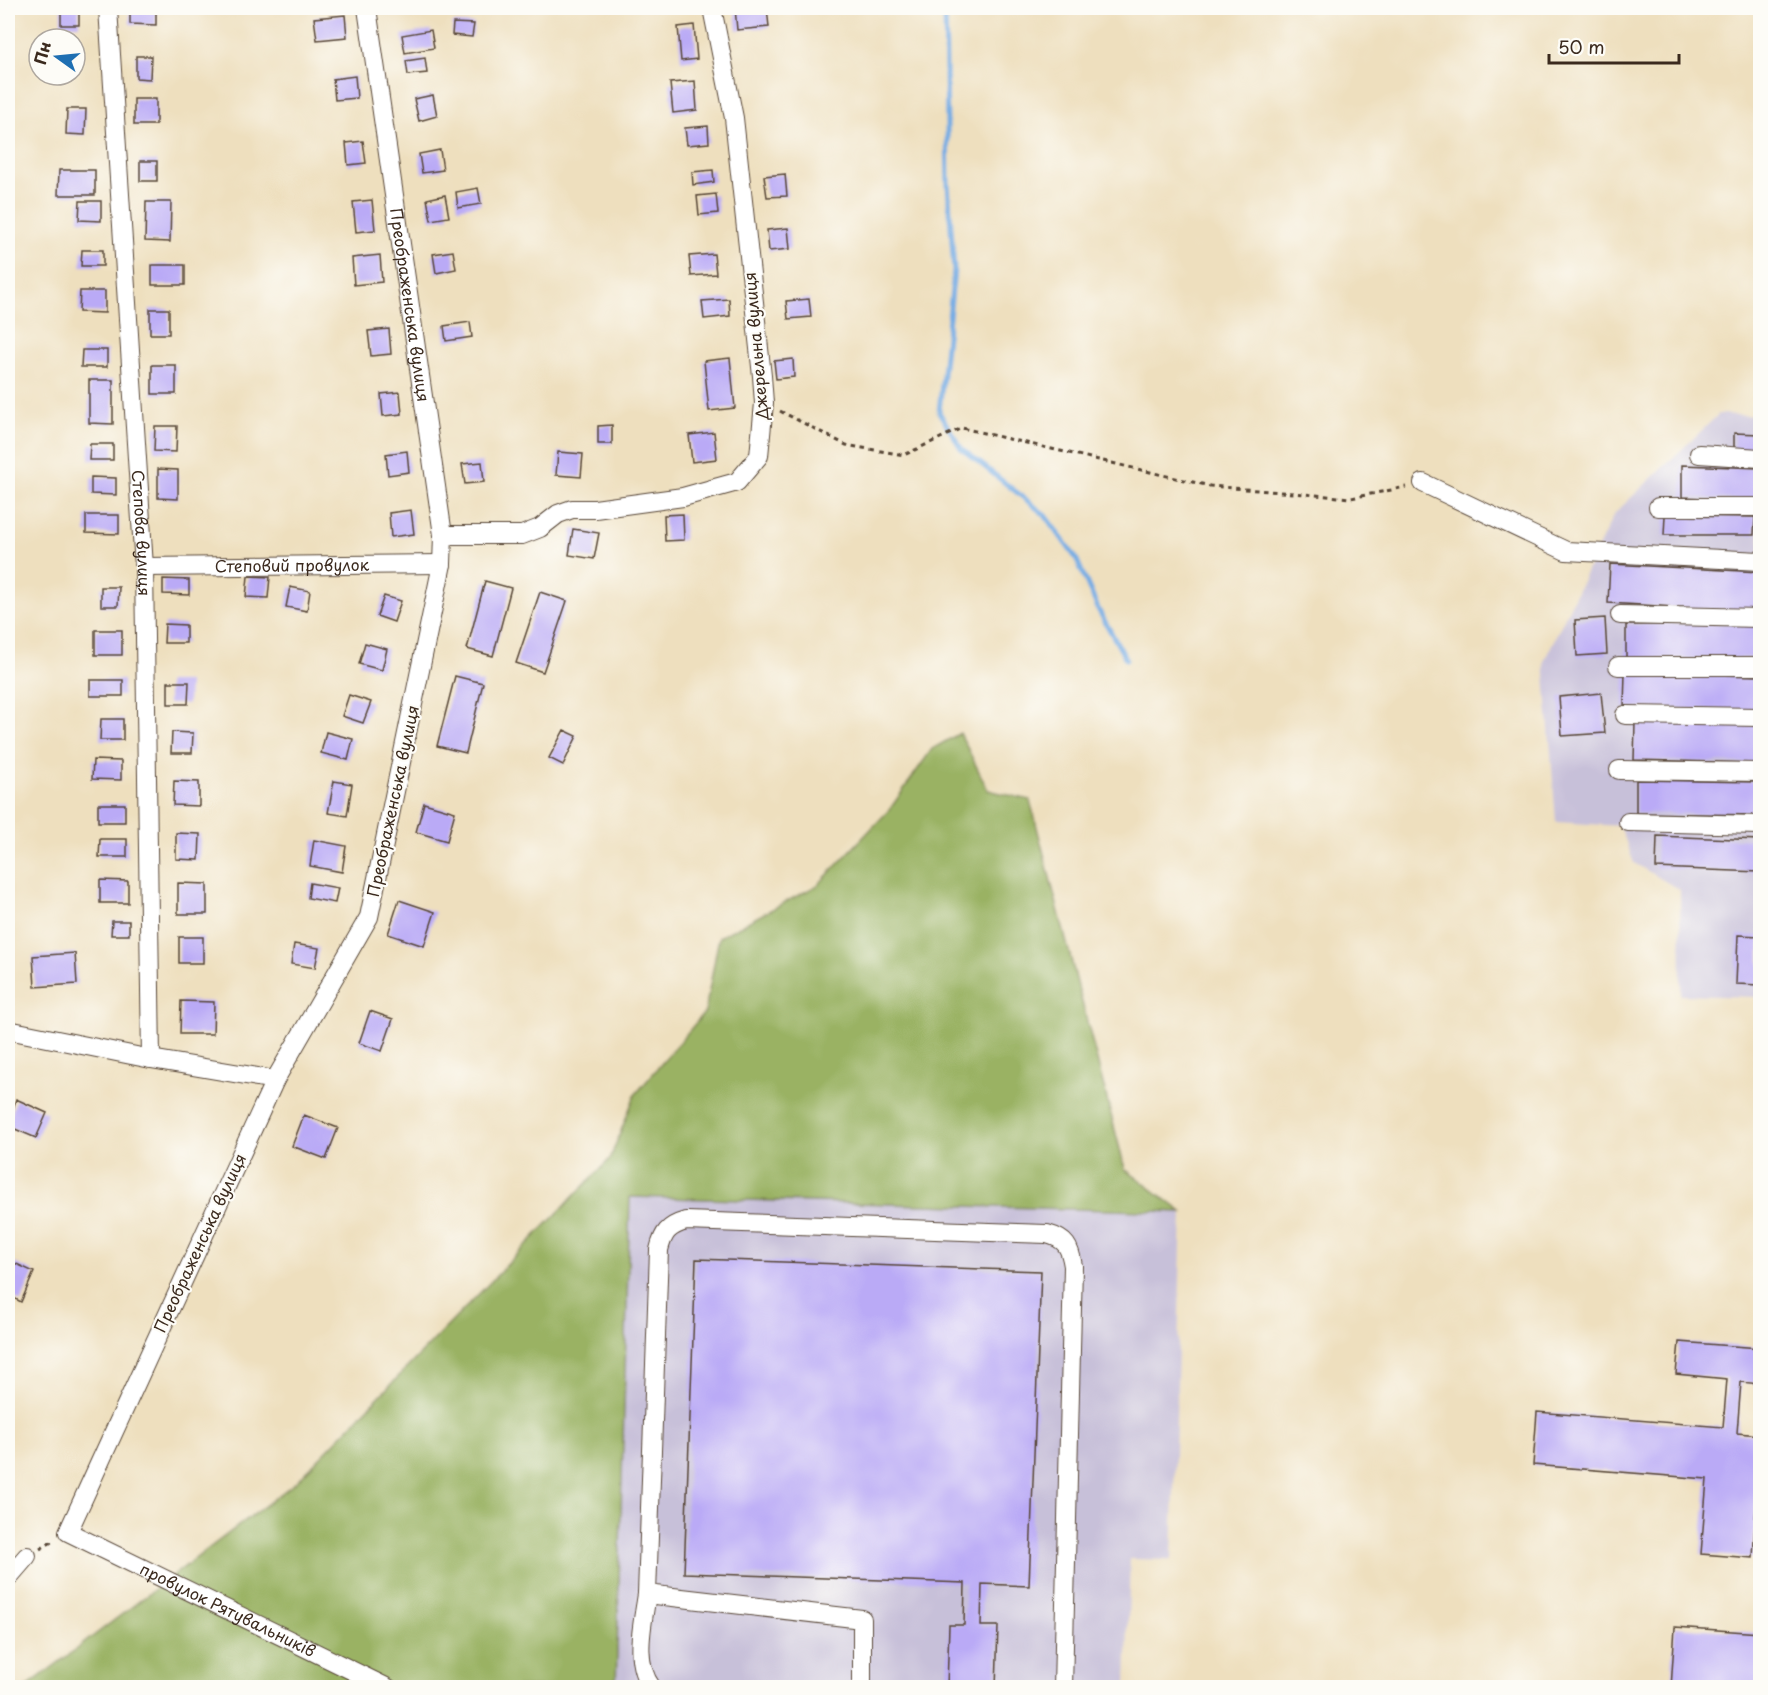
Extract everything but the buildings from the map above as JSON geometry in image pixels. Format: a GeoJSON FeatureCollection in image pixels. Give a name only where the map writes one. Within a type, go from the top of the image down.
{"type":"FeatureCollection","features":[{"type":"Feature","properties":{"kind":"street","name":"Степова вулиця"},"geometry":{"type":"LineString","coordinates":[[108,8],[144,567],[151,1059]]}},
{"type":"Feature","properties":{"kind":"street","name":"Преображенська вулиця"},"geometry":{"type":"LineString","coordinates":[[68,1532],[275,1080],[369,917],[442,564],[443,535],[367,8]]}},
{"type":"Feature","properties":{"kind":"street","name":"Джерельна вулиця"},"geometry":{"type":"LineString","coordinates":[[443,535],[522,535],[540,528],[558,514],[572,509],[595,509],[683,497],[737,482],[759,456],[764,403],[734,118],[712,8]]}},
{"type":"Feature","properties":{"kind":"street"},"geometry":{"type":"LineString","coordinates":[[1699,454],[1761,458]]}},
{"type":"Feature","properties":{"kind":"street"},"geometry":{"type":"LineString","coordinates":[[1423,483],[1566,552],[1761,561]]}},
{"type":"Feature","properties":{"kind":"street"},"geometry":{"type":"LineString","coordinates":[[1658,507],[1761,507]]}},
{"type":"Feature","properties":{"kind":"street","name":"Степовий провулок"},"geometry":{"type":"LineString","coordinates":[[144,567],[442,564]]}},
{"type":"Feature","properties":{"kind":"street"},"geometry":{"type":"LineString","coordinates":[[1620,615],[1761,618]]}},
{"type":"Feature","properties":{"kind":"street"},"geometry":{"type":"LineString","coordinates":[[1618,666],[1761,666]]}},
{"type":"Feature","properties":{"kind":"street"},"geometry":{"type":"LineString","coordinates":[[1625,715],[1761,717]]}},
{"type":"Feature","properties":{"kind":"street"},"geometry":{"type":"LineString","coordinates":[[1619,770],[1761,772]]}},
{"type":"Feature","properties":{"kind":"street"},"geometry":{"type":"LineString","coordinates":[[1628,822],[1761,825]]}},
{"type":"Feature","properties":{"kind":"street"},"geometry":{"type":"LineString","coordinates":[[8,1030],[151,1059],[275,1080]]}},
{"type":"Feature","properties":{"kind":"street"},"geometry":{"type":"LineString","coordinates":[[652,1688],[647,1681],[640,1656],[647,1594],[659,1250],[663,1235],[672,1225],[686,1221],[1047,1234],[1061,1238],[1070,1248],[1073,1266],[1063,1688]]}},
{"type":"Feature","properties":{"kind":"street","name":"провулок Рятувальників"},"geometry":{"type":"LineString","coordinates":[[68,1532],[388,1688]]}},
{"type":"Feature","properties":{"kind":"street"},"geometry":{"type":"LineString","coordinates":[[8,1578],[27,1556]]}},
{"type":"Feature","properties":{"kind":"street"},"geometry":{"type":"LineString","coordinates":[[647,1594],[862,1619],[862,1688]]}},
{"type":"Feature","properties":{"kind":"path"},"geometry":{"type":"LineString","coordinates":[[764,403],[846,445],[904,455],[962,428],[1210,486],[1351,498],[1423,483]]}},
{"type":"Feature","properties":{"kind":"shaded area"},"geometry":{"type":"Polygon","coordinates":[[[1719,414],[1760,416],[1760,997],[1681,995],[1680,890],[1634,863],[1620,826],[1556,822],[1544,661],[1614,514],[1719,414]]]}},
{"type":"Feature","properties":{"kind":"shaded area"},"geometry":{"type":"Polygon","coordinates":[[[630,1197],[1182,1212],[1172,1560],[1130,1559],[1126,1687],[616,1688],[630,1197]]]}},
{"type":"Feature","properties":{"kind":"green space"},"geometry":{"type":"Polygon","coordinates":[[[960,733],[988,790],[1030,800],[1125,1169],[1182,1212],[630,1197],[616,1687],[25,1688],[296,1482],[610,1159],[635,1095],[705,1012],[719,937],[818,885],[890,809],[932,749],[960,733]]]}},
{"type":"Feature","properties":{"kind":"waterway"},"geometry":{"type":"LineString","coordinates":[[945,8],[948,184],[954,270],[939,412],[961,448],[1044,514],[1076,558],[1099,611],[1126,659]]}}]}
